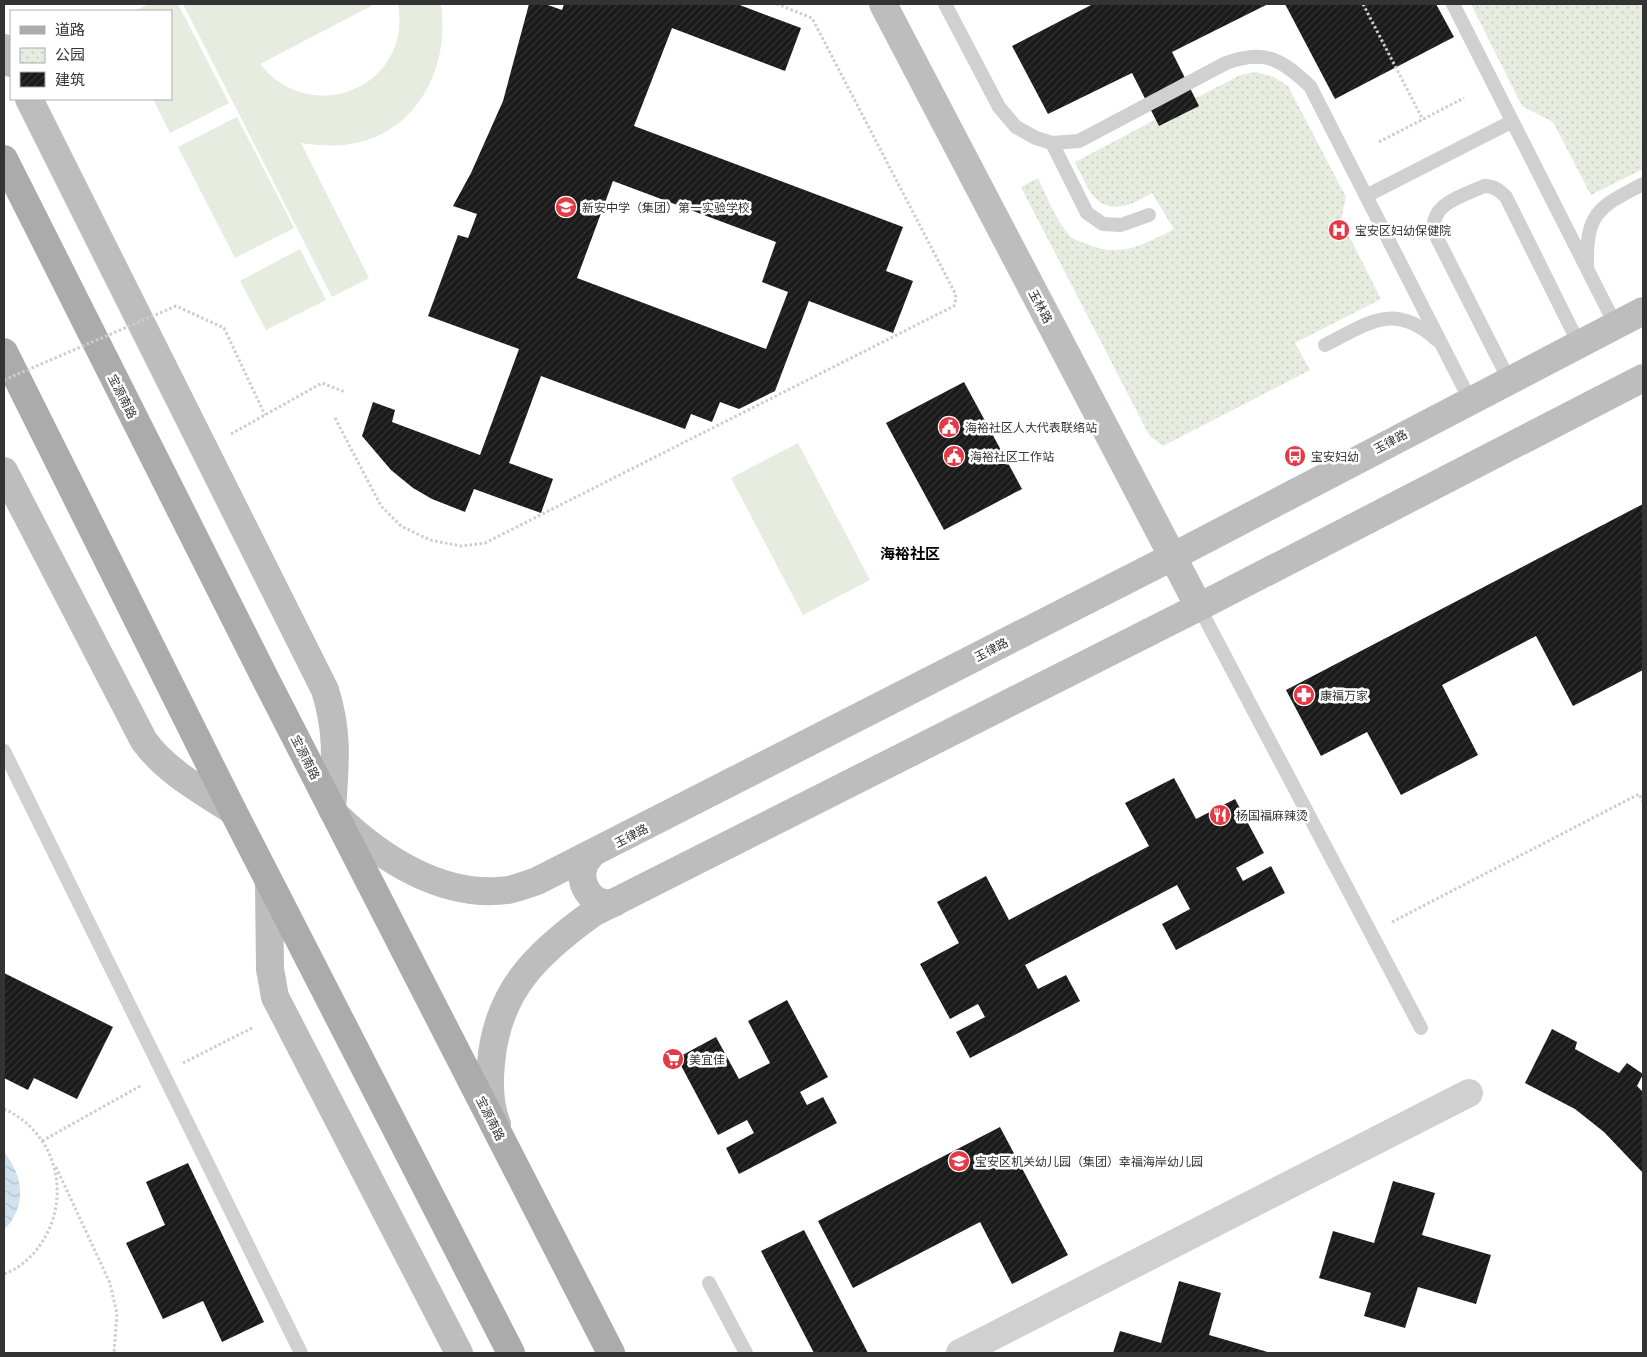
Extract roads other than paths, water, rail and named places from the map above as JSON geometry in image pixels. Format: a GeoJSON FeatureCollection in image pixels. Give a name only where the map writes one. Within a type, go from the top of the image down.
{"type":"FeatureCollection","features":[{"type":"Feature","properties":{"kind":"main road","name":"玉林路"},"geometry":{"type":"LineString","coordinates":[[883,4],[1199,607]]}},
{"type":"Feature","properties":{"kind":"main road"},"geometry":{"type":"LineString","coordinates":[[4,48],[10,61]]}},
{"type":"Feature","properties":{"kind":"main road"},"geometry":{"type":"LineString","coordinates":[[30,100],[325,690],[337,746],[334,812]]}},
{"type":"Feature","properties":{"kind":"main road","name":"宝源南路"},"geometry":{"type":"LineString","coordinates":[[6,166],[611,1353]]}},
{"type":"Feature","properties":{"kind":"main road","name":"玉律路"},"geometry":{"type":"LineString","coordinates":[[334,812],[373,848],[396,863],[422,875],[476,890],[508,890],[537,881],[1172,557],[1643,311]]}},
{"type":"Feature","properties":{"kind":"main road"},"geometry":{"type":"LineString","coordinates":[[4,352],[233,811],[511,1353]]}},
{"type":"Feature","properties":{"kind":"main road"},"geometry":{"type":"LineString","coordinates":[[506,1146],[493,1114],[490,1092],[492,1049],[504,1006],[516,985],[552,945],[593,913],[1199,607],[1643,378]]}},
{"type":"Feature","properties":{"kind":"main road"},"geometry":{"type":"LineString","coordinates":[[4,471],[144,741],[156,757],[173,771],[233,811]]}},
{"type":"Feature","properties":{"kind":"main road"},"geometry":{"type":"LineString","coordinates":[[591,855],[587,860],[582,875],[586,891],[600,902],[614,903]]}},
{"type":"Feature","properties":{"kind":"main road"},"geometry":{"type":"LineString","coordinates":[[269,882],[270,969],[275,997],[459,1353]]}},
{"type":"Feature","properties":{"kind":"street"},"geometry":{"type":"LineString","coordinates":[[960,1353],[1469,1093]]}},
{"type":"Feature","properties":{"kind":"lane"},"geometry":{"type":"LineString","coordinates":[[945,4],[999,107],[1016,127],[1036,138],[1052,142],[1079,141],[1226,64],[1247,55],[1269,58],[1289,66],[1310,86],[1470,400]]}},
{"type":"Feature","properties":{"kind":"lane"},"geometry":{"type":"LineString","coordinates":[[1453,4],[1511,122],[1616,326]]}},
{"type":"Feature","properties":{"kind":"lane"},"geometry":{"type":"LineString","coordinates":[[1366,196],[1511,122]]}},
{"type":"Feature","properties":{"kind":"lane"},"geometry":{"type":"LineString","coordinates":[[1052,142],[1087,213],[1103,224],[1121,225],[1150,215]]}},
{"type":"Feature","properties":{"kind":"lane"},"geometry":{"type":"LineString","coordinates":[[1586,269],[1588,236],[1598,212],[1607,202],[1643,184]]}},
{"type":"Feature","properties":{"kind":"lane"},"geometry":{"type":"LineString","coordinates":[[1508,380],[1434,234],[1432,225],[1434,215],[1439,208],[1484,186],[1492,186],[1499,190],[1506,197],[1579,344]]}},
{"type":"Feature","properties":{"kind":"lane"},"geometry":{"type":"LineString","coordinates":[[1325,345],[1374,320],[1389,318],[1404,320],[1419,326],[1442,344]]}},
{"type":"Feature","properties":{"kind":"lane"},"geometry":{"type":"LineString","coordinates":[[1199,607],[1421,1028]]}},
{"type":"Feature","properties":{"kind":"lane"},"geometry":{"type":"LineString","coordinates":[[4,752],[301,1353]]}},
{"type":"Feature","properties":{"kind":"lane"},"geometry":{"type":"LineString","coordinates":[[709,1283],[746,1353]]}},
{"type":"Feature","properties":{"kind":"water"},"geometry":{"type":"Polygon","coordinates":[[[4,1152],[16,1171],[20,1191],[17,1211],[4,1230],[4,1152]]]}},
{"type":"Feature","properties":{"kind":"place","name":"新安中学（集团）第一实验学校"},"geometry":{"type":"Point","coordinates":[566,207]}},
{"type":"Feature","properties":{"kind":"place","name":"宝安区妇幼保健院"},"geometry":{"type":"Point","coordinates":[1339,230]}},
{"type":"Feature","properties":{"kind":"place","name":"海裕社区人大代表联络站"},"geometry":{"type":"Point","coordinates":[949,427]}},
{"type":"Feature","properties":{"kind":"place","name":"海裕社区工作站"},"geometry":{"type":"Point","coordinates":[954,456]}},
{"type":"Feature","properties":{"kind":"place","name":"宝安妇幼"},"geometry":{"type":"Point","coordinates":[1295,456]}},
{"type":"Feature","properties":{"kind":"place","name":"康福万家"},"geometry":{"type":"Point","coordinates":[1304,695]}},
{"type":"Feature","properties":{"kind":"place","name":"杨国福麻辣烫"},"geometry":{"type":"Point","coordinates":[1220,815]}},
{"type":"Feature","properties":{"kind":"place","name":"美宜佳"},"geometry":{"type":"Point","coordinates":[673,1059]}},
{"type":"Feature","properties":{"kind":"place","name":"宝安区机关幼儿园（集团）幸福海岸幼儿园"},"geometry":{"type":"Point","coordinates":[959,1161]}},
{"type":"Feature","properties":{"kind":"district","name":"海裕社区"},"geometry":{"type":"Point","coordinates":[910,553]}}]}
